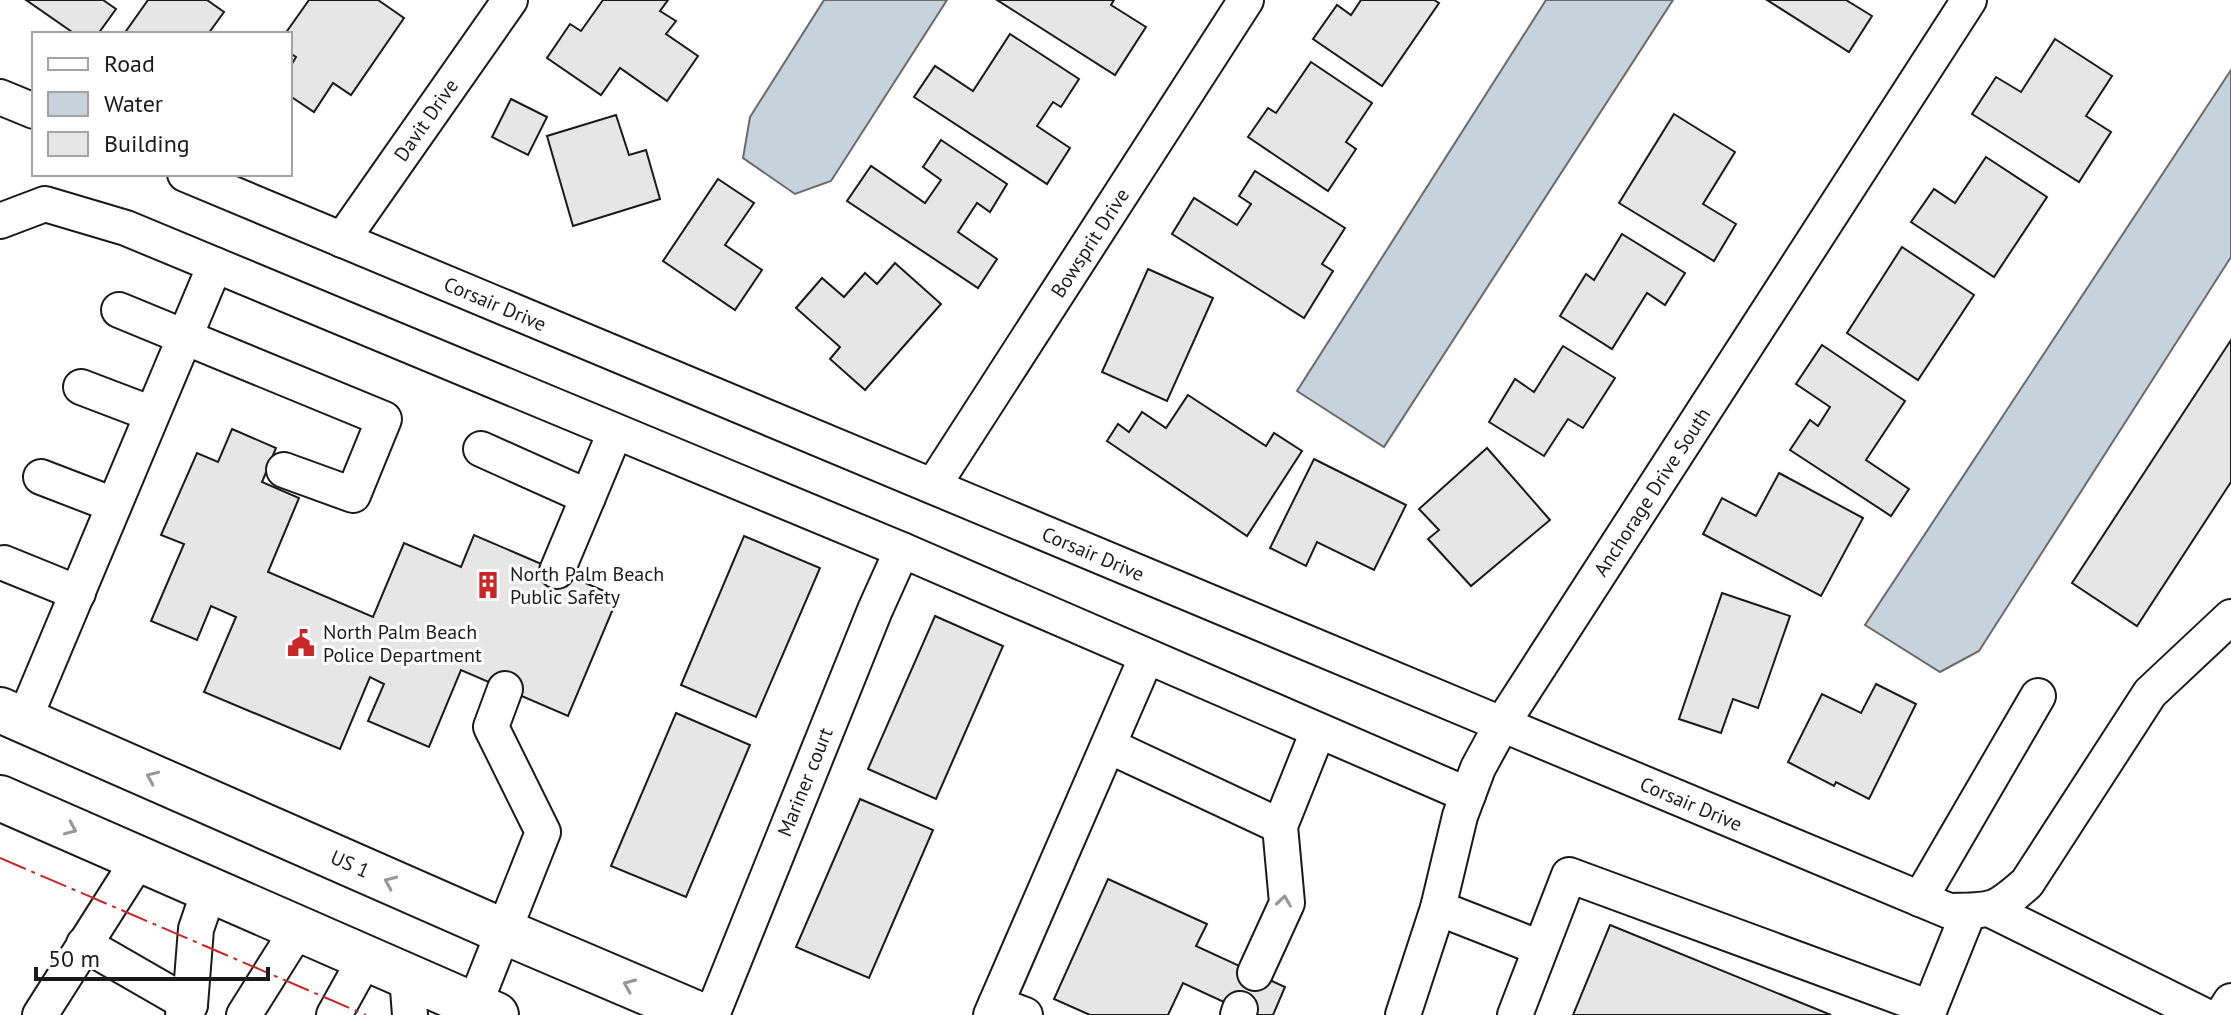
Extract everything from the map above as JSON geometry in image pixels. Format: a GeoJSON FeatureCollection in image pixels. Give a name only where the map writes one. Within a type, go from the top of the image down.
{"type":"FeatureCollection","features":[{"type":"Feature","properties":{"kind":"main road","name":"US 1"},"geometry":{"type":"LineString","coordinates":[[12,715],[700,1015]]}},
{"type":"Feature","properties":{"kind":"main road"},"geometry":{"type":"LineString","coordinates":[[0,798],[365,959],[408,996],[485,1010]]}},
{"type":"Feature","properties":{"kind":"street","name":"Davit Drive"},"geometry":{"type":"LineString","coordinates":[[342,240],[510,0]]}},
{"type":"Feature","properties":{"kind":"street","name":"Bowsprit Drive"},"geometry":{"type":"LineString","coordinates":[[933,486],[1246,0]]}},
{"type":"Feature","properties":{"kind":"street","name":"Anchorage Drive South"},"geometry":{"type":"LineString","coordinates":[[1403,1015],[1438,908],[1468,795],[1478,768],[1502,724],[1969,0]]}},
{"type":"Feature","properties":{"kind":"street"},"geometry":{"type":"LineString","coordinates":[[0,97],[32,110]]}},
{"type":"Feature","properties":{"kind":"street","name":"Corsair Drive"},"geometry":{"type":"LineString","coordinates":[[190,176],[1949,911],[1988,908],[2203,1015]]}},
{"type":"Feature","properties":{"kind":"street"},"geometry":{"type":"LineString","coordinates":[[0,221],[45,204],[126,228],[902,550],[1468,795]]}},
{"type":"Feature","properties":{"kind":"street"},"geometry":{"type":"LineString","coordinates":[[12,715],[78,593],[215,265]]}},
{"type":"Feature","properties":{"kind":"street"},"geometry":{"type":"LineString","coordinates":[[119,310],[384,419],[353,495],[284,470]]}},
{"type":"Feature","properties":{"kind":"street"},"geometry":{"type":"LineString","coordinates":[[81,387],[152,414]]}},
{"type":"Feature","properties":{"kind":"street"},"geometry":{"type":"LineString","coordinates":[[557,571],[615,432]]}},
{"type":"Feature","properties":{"kind":"street"},"geometry":{"type":"LineString","coordinates":[[481,449],[588,497]]}},
{"type":"Feature","properties":{"kind":"street"},"geometry":{"type":"LineString","coordinates":[[41,477],[114,505]]}},
{"type":"Feature","properties":{"kind":"street","name":"Mariner court"},"geometry":{"type":"LineString","coordinates":[[712,1015],[902,550]]}},
{"type":"Feature","properties":{"kind":"street"},"geometry":{"type":"LineString","coordinates":[[4,563],[78,593]]}},
{"type":"Feature","properties":{"kind":"street"},"geometry":{"type":"LineString","coordinates":[[1515,1015],[1569,875],[1929,1012],[1988,908],[2027,883],[2150,693],[2226,629]]}},
{"type":"Feature","properties":{"kind":"street"},"geometry":{"type":"LineString","coordinates":[[1004,1011],[1146,658]]}},
{"type":"Feature","properties":{"kind":"street"},"geometry":{"type":"LineString","coordinates":[[485,1010],[505,932],[543,832],[491,727],[505,689]]}},
{"type":"Feature","properties":{"kind":"street"},"geometry":{"type":"LineString","coordinates":[[1920,899],[2038,696]]}},
{"type":"Feature","properties":{"kind":"street"},"geometry":{"type":"LineString","coordinates":[[1255,973],[1287,903],[1280,826],[1318,731]]}},
{"type":"Feature","properties":{"kind":"street"},"geometry":{"type":"LineString","coordinates":[[1109,746],[1280,826]]}},
{"type":"Feature","properties":{"kind":"street"},"geometry":{"type":"LineString","coordinates":[[40,1015],[139,859]]}},
{"type":"Feature","properties":{"kind":"street"},"geometry":{"type":"LineString","coordinates":[[84,944],[186,1010],[196,929],[209,891]]}},
{"type":"Feature","properties":{"kind":"street"},"geometry":{"type":"LineString","coordinates":[[1438,908],[1540,948]]}},
{"type":"Feature","properties":{"kind":"street"},"geometry":{"type":"LineString","coordinates":[[244,1015],[298,929]]}},
{"type":"Feature","properties":{"kind":"street"},"geometry":{"type":"LineString","coordinates":[[334,1015],[365,959]]}},
{"type":"Feature","properties":{"kind":"street"},"geometry":{"type":"LineString","coordinates":[[2222,1015],[2231,1001]]}},
{"type":"Feature","properties":{"kind":"water"},"geometry":{"type":"Polygon","coordinates":[[[824,0],[947,0],[831,181],[795,194],[743,158],[750,117],[824,0]]]}},
{"type":"Feature","properties":{"kind":"water"},"geometry":{"type":"Polygon","coordinates":[[[1546,0],[1673,0],[1384,447],[1297,391],[1546,0]]]}},
{"type":"Feature","properties":{"kind":"water"},"geometry":{"type":"Polygon","coordinates":[[[2231,70],[2231,257],[1979,651],[1940,672],[1865,625],[2231,70]]]}},
{"type":"Feature","properties":{"kind":"building"},"geometry":{"type":"Polygon","coordinates":[[[26,0],[103,0],[116,9],[99,32],[72,32],[26,0]]]}},
{"type":"Feature","properties":{"kind":"building"},"geometry":{"type":"Polygon","coordinates":[[[148,0],[207,0],[224,12],[209,32],[125,32],[148,0]]]}},
{"type":"Feature","properties":{"kind":"building"},"geometry":{"type":"Polygon","coordinates":[[[309,0],[378,0],[404,18],[351,95],[333,83],[314,112],[292,97],[292,64],[296,57],[292,54],[292,32],[286,32],[309,0]]]}},
{"type":"Feature","properties":{"kind":"building"},"geometry":{"type":"Polygon","coordinates":[[[603,0],[668,0],[660,11],[676,21],[666,34],[698,56],[667,101],[620,68],[601,95],[547,58],[570,24],[581,31],[603,0]]]}},
{"type":"Feature","properties":{"kind":"building"},"geometry":{"type":"Polygon","coordinates":[[[997,0],[1114,0],[1111,5],[1146,27],[1115,75],[997,0]]]}},
{"type":"Feature","properties":{"kind":"building"},"geometry":{"type":"Polygon","coordinates":[[[1361,0],[1434,0],[1439,3],[1382,86],[1313,39],[1337,5],[1351,15],[1361,0]]]}},
{"type":"Feature","properties":{"kind":"building"},"geometry":{"type":"Polygon","coordinates":[[[1767,0],[1846,0],[1872,16],[1849,52],[1767,0]]]}},
{"type":"Feature","properties":{"kind":"building"},"geometry":{"type":"Polygon","coordinates":[[[1010,34],[1079,79],[1061,107],[1053,102],[1037,126],[1070,148],[1047,184],[914,97],[935,66],[973,91],[1010,34]]]}},
{"type":"Feature","properties":{"kind":"building"},"geometry":{"type":"Polygon","coordinates":[[[2055,39],[2112,76],[2086,116],[2111,132],[2079,182],[1972,114],[1996,77],[2021,92],[2055,39]]]}},
{"type":"Feature","properties":{"kind":"building"},"geometry":{"type":"Polygon","coordinates":[[[1311,62],[1372,103],[1346,142],[1356,149],[1328,191],[1248,137],[1268,108],[1276,113],[1311,62]]]}},
{"type":"Feature","properties":{"kind":"building"},"geometry":{"type":"Polygon","coordinates":[[[511,99],[547,117],[528,155],[492,137],[511,99]]]}},
{"type":"Feature","properties":{"kind":"building"},"geometry":{"type":"Polygon","coordinates":[[[1674,114],[1735,152],[1703,204],[1736,224],[1714,261],[1619,203],[1674,114]]]}},
{"type":"Feature","properties":{"kind":"building"},"geometry":{"type":"Polygon","coordinates":[[[616,115],[629,155],[646,150],[660,199],[573,226],[547,136],[616,115]]]}},
{"type":"Feature","properties":{"kind":"building"},"geometry":{"type":"Polygon","coordinates":[[[941,140],[1007,184],[990,212],[977,203],[958,232],[997,259],[978,288],[847,201],[871,166],[925,203],[941,180],[923,167],[941,140]]]}},
{"type":"Feature","properties":{"kind":"building"},"geometry":{"type":"Polygon","coordinates":[[[1986,157],[2047,197],[1994,277],[1911,222],[1934,189],[1955,203],[1986,157]]]}},
{"type":"Feature","properties":{"kind":"building"},"geometry":{"type":"Polygon","coordinates":[[[1255,171],[1345,228],[1322,264],[1333,271],[1304,318],[1172,234],[1194,198],[1237,225],[1251,204],[1239,196],[1255,171]]]}},
{"type":"Feature","properties":{"kind":"building"},"geometry":{"type":"Polygon","coordinates":[[[718,179],[754,203],[725,245],[762,270],[735,310],[663,261],[718,179]]]}},
{"type":"Feature","properties":{"kind":"building"},"geometry":{"type":"Polygon","coordinates":[[[1622,234],[1685,273],[1665,305],[1647,293],[1612,349],[1560,316],[1586,274],[1594,280],[1622,234]]]}},
{"type":"Feature","properties":{"kind":"building"},"geometry":{"type":"Polygon","coordinates":[[[1902,247],[1974,295],[1918,380],[1847,333],[1902,247]]]}},
{"type":"Feature","properties":{"kind":"building"},"geometry":{"type":"Polygon","coordinates":[[[895,263],[941,304],[865,390],[830,359],[840,347],[796,308],[822,278],[844,297],[865,273],[877,284],[895,263]]]}},
{"type":"Feature","properties":{"kind":"building"},"geometry":{"type":"Polygon","coordinates":[[[1148,269],[1213,298],[1167,401],[1102,372],[1148,269]]]}},
{"type":"Feature","properties":{"kind":"building"},"geometry":{"type":"Polygon","coordinates":[[[2231,340],[2231,482],[2137,626],[2072,583],[2231,340]]]}},
{"type":"Feature","properties":{"kind":"building"},"geometry":{"type":"Polygon","coordinates":[[[1822,345],[1905,401],[1866,460],[1909,489],[1891,516],[1790,450],[1810,420],[1818,426],[1830,407],[1796,384],[1822,345]]]}},
{"type":"Feature","properties":{"kind":"building"},"geometry":{"type":"Polygon","coordinates":[[[1563,346],[1615,378],[1583,428],[1568,419],[1544,456],[1489,422],[1515,379],[1534,392],[1563,346]]]}},
{"type":"Feature","properties":{"kind":"building"},"geometry":{"type":"Polygon","coordinates":[[[1188,395],[1266,446],[1274,433],[1302,451],[1247,536],[1107,441],[1118,424],[1129,432],[1142,412],[1166,428],[1188,395]]]}},
{"type":"Feature","properties":{"kind":"building","name":"North Palm Beach Public Safety"},"geometry":{"type":"Polygon","coordinates":[[[232,429],[276,448],[262,482],[299,498],[268,572],[373,617],[404,543],[461,567],[474,535],[618,597],[568,716],[461,670],[429,747],[368,721],[384,684],[370,677],[340,749],[204,692],[236,617],[211,606],[197,640],[151,621],[184,544],[161,535],[197,453],[218,462],[232,429]]]}},
{"type":"Feature","properties":{"kind":"building"},"geometry":{"type":"Polygon","coordinates":[[[1487,448],[1550,520],[1471,586],[1428,539],[1439,530],[1419,509],[1487,448]]]}},
{"type":"Feature","properties":{"kind":"building"},"geometry":{"type":"Polygon","coordinates":[[[1314,459],[1406,505],[1374,570],[1317,542],[1306,566],[1270,548],[1314,459]]]}},
{"type":"Feature","properties":{"kind":"building"},"geometry":{"type":"Polygon","coordinates":[[[1779,473],[1863,518],[1821,596],[1703,534],[1722,498],[1756,516],[1779,473]]]}},
{"type":"Feature","properties":{"kind":"building"},"geometry":{"type":"Polygon","coordinates":[[[744,536],[820,568],[756,717],[681,685],[744,536]]]}},
{"type":"Feature","properties":{"kind":"building"},"geometry":{"type":"Polygon","coordinates":[[[1722,593],[1790,616],[1758,708],[1733,699],[1721,733],[1679,719],[1722,593]]]}},
{"type":"Feature","properties":{"kind":"building"},"geometry":{"type":"Polygon","coordinates":[[[935,616],[1003,646],[936,799],[868,769],[935,616]]]}},
{"type":"Feature","properties":{"kind":"building"},"geometry":{"type":"Polygon","coordinates":[[[1876,684],[1916,704],[1869,799],[1836,782],[1834,786],[1788,762],[1822,694],[1861,713],[1876,684]]]}},
{"type":"Feature","properties":{"kind":"building"},"geometry":{"type":"Polygon","coordinates":[[[676,713],[750,745],[686,897],[611,866],[676,713]]]}},
{"type":"Feature","properties":{"kind":"building"},"geometry":{"type":"Polygon","coordinates":[[[860,799],[933,830],[869,978],[796,947],[860,799]]]}},
{"type":"Feature","properties":{"kind":"building"},"geometry":{"type":"Polygon","coordinates":[[[1108,879],[1207,924],[1196,946],[1285,987],[1273,1015],[1252,1015],[1183,983],[1168,1015],[1090,1015],[1054,999],[1108,879]]]}},
{"type":"Feature","properties":{"kind":"building"},"geometry":{"type":"Polygon","coordinates":[[[1610,925],[1831,1015],[1573,1015],[1610,925]]]}},
{"type":"Feature","properties":{"kind":"power"},"geometry":{"type":"LineString","coordinates":[[0,858],[366,1015]]}},
{"type":"Feature","properties":{"kind":"place","name":"North Palm Beach Public Safety"},"geometry":{"type":"Point","coordinates":[488,585]}},
{"type":"Feature","properties":{"kind":"place","name":"North Palm Beach Police Department"},"geometry":{"type":"Point","coordinates":[301,643]}}]}
